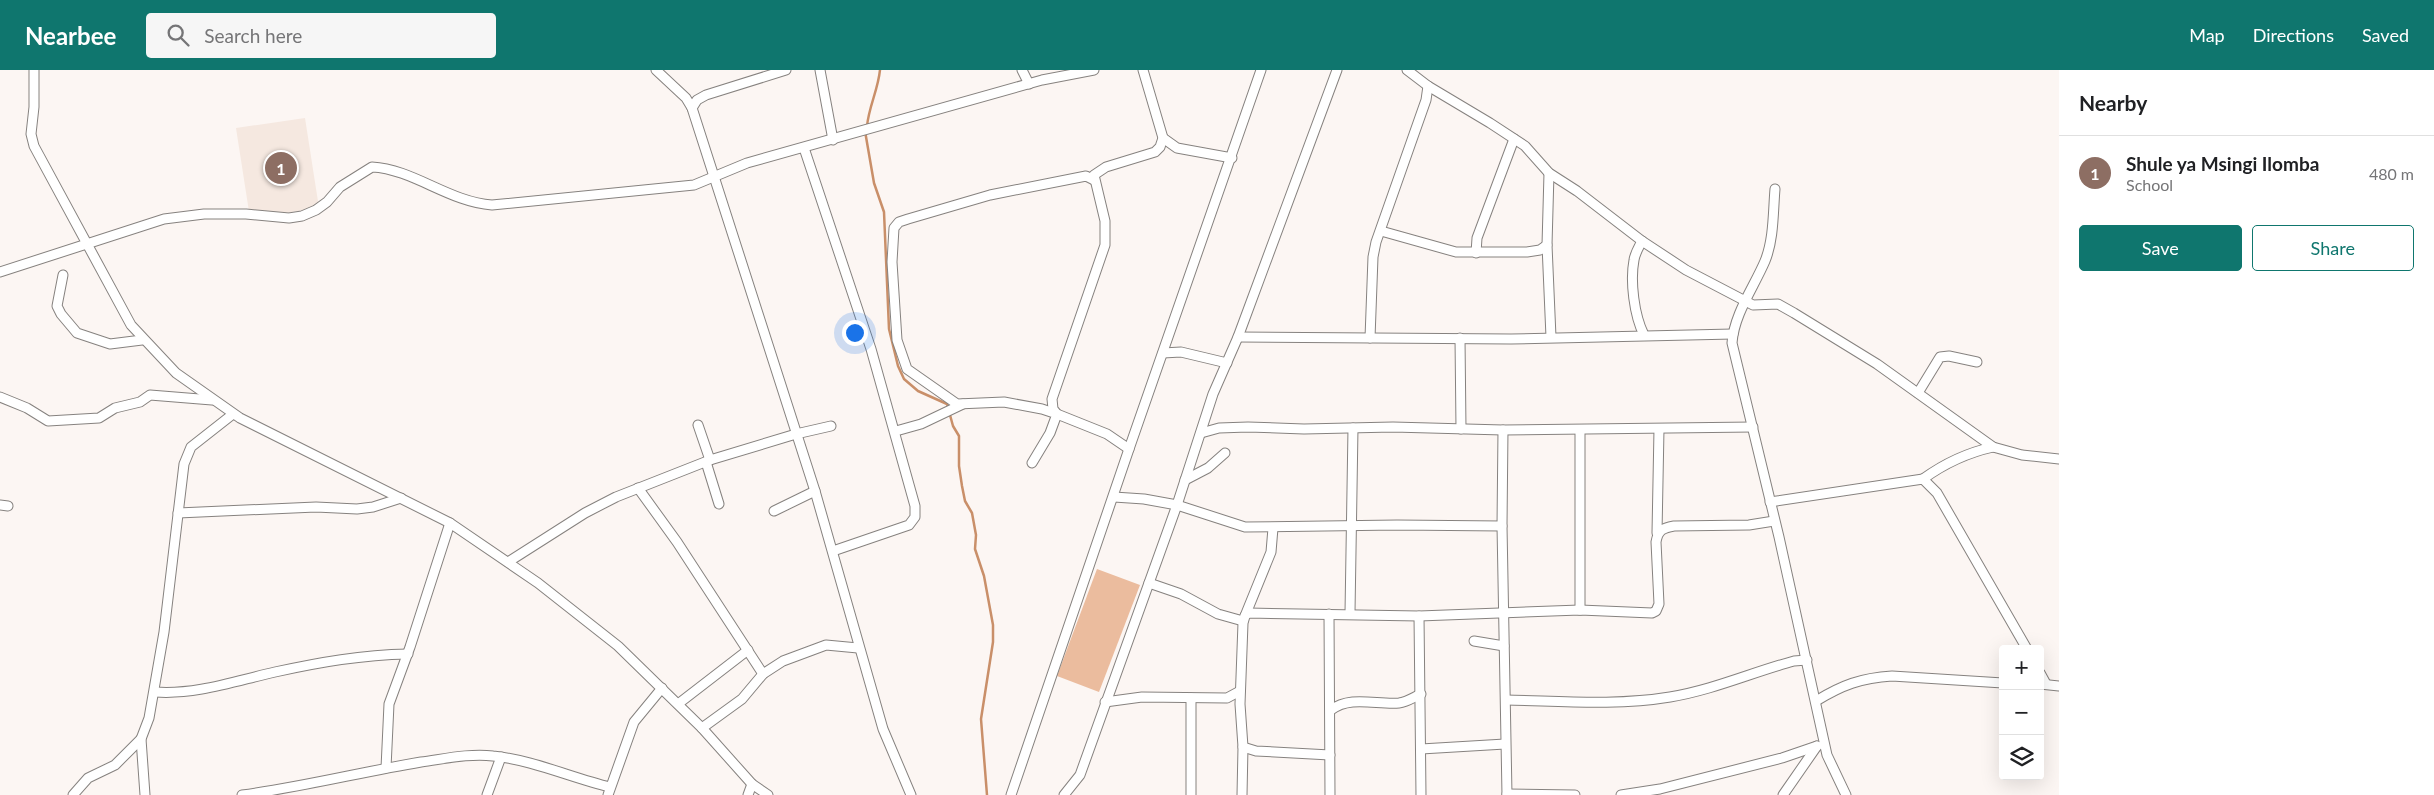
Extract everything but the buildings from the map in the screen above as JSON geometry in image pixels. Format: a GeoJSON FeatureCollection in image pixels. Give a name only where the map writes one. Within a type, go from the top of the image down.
{"type":"FeatureCollection","features":[{"type":"Feature","properties":{"kind":"street"},"geometry":{"type":"LineString","coordinates":[[34,70],[34,107],[31,134],[34,146],[88,242],[119,306],[142,340],[176,373],[233,414],[450,523],[568,605],[618,646],[702,728],[752,784],[768,795]]}},
{"type":"Feature","properties":{"kind":"street"},"geometry":{"type":"LineString","coordinates":[[656,70],[686,98],[692,108],[815,491],[882,729],[911,795]]}},
{"type":"Feature","properties":{"kind":"street"},"geometry":{"type":"LineString","coordinates":[[692,108],[697,100],[706,95],[786,70]]}},
{"type":"Feature","properties":{"kind":"street"},"geometry":{"type":"LineString","coordinates":[[820,70],[833,140]]}},
{"type":"Feature","properties":{"kind":"street"},"geometry":{"type":"LineString","coordinates":[[1022,70],[1029,84]]}},
{"type":"Feature","properties":{"kind":"street"},"geometry":{"type":"LineString","coordinates":[[0,272],[164,219],[186,216],[246,214],[289,218],[302,216],[316,210],[327,202],[340,187],[372,167],[397,172],[461,199],[492,205],[686,186],[701,183],[747,163],[1029,84],[1094,70]]}},
{"type":"Feature","properties":{"kind":"street"},"geometry":{"type":"LineString","coordinates":[[1057,414],[1052,399],[1105,245],[1105,221],[1094,175],[1106,167],[1155,152],[1160,147],[1163,138],[1144,70]]}},
{"type":"Feature","properties":{"kind":"street"},"geometry":{"type":"LineString","coordinates":[[1011,795],[1261,70]]}},
{"type":"Feature","properties":{"kind":"street"},"geometry":{"type":"LineString","coordinates":[[1064,795],[1080,775],[1186,480],[1214,394],[1238,337],[1337,70]]}},
{"type":"Feature","properties":{"kind":"street"},"geometry":{"type":"LineString","coordinates":[[1407,70],[1428,86],[1524,146],[1549,173],[1577,191],[1642,241],[1686,270],[1746,301],[1759,305],[1778,304],[1794,312],[1870,359],[1993,446],[2015,453],[2059,459]]}},
{"type":"Feature","properties":{"kind":"street"},"geometry":{"type":"LineString","coordinates":[[1370,338],[1373,257],[1426,100],[1428,86]]}},
{"type":"Feature","properties":{"kind":"street"},"geometry":{"type":"LineString","coordinates":[[1163,138],[1177,148],[1232,158]]}},
{"type":"Feature","properties":{"kind":"street"},"geometry":{"type":"LineString","coordinates":[[1476,253],[1478,238],[1514,139]]}},
{"type":"Feature","properties":{"kind":"street"},"geometry":{"type":"LineString","coordinates":[[804,148],[896,431],[913,491],[916,512],[914,520],[901,529],[833,551]]}},
{"type":"Feature","properties":{"kind":"street"},"geometry":{"type":"LineString","coordinates":[[1549,173],[1547,245],[1551,337]]}},
{"type":"Feature","properties":{"kind":"street"},"geometry":{"type":"LineString","coordinates":[[1094,180],[1086,176],[990,196],[911,218],[896,226],[893,232],[892,262],[897,340],[907,369],[954,402],[963,404],[1004,402],[1057,414],[1108,434],[1129,449]]}},
{"type":"Feature","properties":{"kind":"street"},"geometry":{"type":"LineString","coordinates":[[1775,189],[1771,242],[1733,334],[1737,369],[1753,427],[1807,660],[1816,701],[1820,744],[1846,795]]}},
{"type":"Feature","properties":{"kind":"street"},"geometry":{"type":"LineString","coordinates":[[1381,231],[1456,252],[1540,250],[1547,245]]}},
{"type":"Feature","properties":{"kind":"street"},"geometry":{"type":"LineString","coordinates":[[1642,241],[1634,258],[1633,270],[1638,316],[1644,335]]}},
{"type":"Feature","properties":{"kind":"street"},"geometry":{"type":"LineString","coordinates":[[63,275],[57,307],[73,331],[107,344],[142,340]]}},
{"type":"Feature","properties":{"kind":"street"},"geometry":{"type":"LineString","coordinates":[[1238,337],[1611,338],[1644,335],[1733,334]]}},
{"type":"Feature","properties":{"kind":"street"},"geometry":{"type":"LineString","coordinates":[[1460,338],[1462,430]]}},
{"type":"Feature","properties":{"kind":"street"},"geometry":{"type":"LineString","coordinates":[[1162,353],[1181,352],[1227,363]]}},
{"type":"Feature","properties":{"kind":"street"},"geometry":{"type":"LineString","coordinates":[[1918,393],[1940,357],[1949,356],[1977,362]]}},
{"type":"Feature","properties":{"kind":"street"},"geometry":{"type":"LineString","coordinates":[[0,397],[27,408],[48,421],[98,419],[115,408],[134,403],[150,395],[215,400]]}},
{"type":"Feature","properties":{"kind":"street"},"geometry":{"type":"LineString","coordinates":[[896,431],[920,424],[963,404]]}},
{"type":"Feature","properties":{"kind":"street"},"geometry":{"type":"LineString","coordinates":[[74,795],[88,778],[115,765],[141,739],[149,718],[155,692],[184,464],[188,451],[233,414]]}},
{"type":"Feature","properties":{"kind":"street"},"geometry":{"type":"LineString","coordinates":[[1032,463],[1047,439],[1057,414]]}},
{"type":"Feature","properties":{"kind":"street"},"geometry":{"type":"LineString","coordinates":[[698,425],[719,504]]}},
{"type":"Feature","properties":{"kind":"street"},"geometry":{"type":"LineString","coordinates":[[508,562],[584,512],[638,488],[708,461],[796,434],[832,426]]}},
{"type":"Feature","properties":{"kind":"street"},"geometry":{"type":"LineString","coordinates":[[1201,433],[1219,428],[1393,427],[1462,430],[1580,430],[1753,427]]}},
{"type":"Feature","properties":{"kind":"street"},"geometry":{"type":"LineString","coordinates":[[1350,613],[1353,428]]}},
{"type":"Feature","properties":{"kind":"street"},"geometry":{"type":"LineString","coordinates":[[1149,583],[1181,594],[1214,613],[1244,619],[1253,612],[1420,616],[1580,610],[1636,613],[1656,611],[1659,604],[1656,542],[1658,533],[1659,429]]}},
{"type":"Feature","properties":{"kind":"street"},"geometry":{"type":"LineString","coordinates":[[1503,430],[1503,614],[1506,700],[1505,744],[1508,795],[1574,795]]}},
{"type":"Feature","properties":{"kind":"street"},"geometry":{"type":"LineString","coordinates":[[1580,430],[1580,610]]}},
{"type":"Feature","properties":{"kind":"street"},"geometry":{"type":"LineString","coordinates":[[1770,502],[1923,479],[1957,458],[1993,446]]}},
{"type":"Feature","properties":{"kind":"street"},"geometry":{"type":"LineString","coordinates":[[1186,480],[1208,468],[1225,453]]}},
{"type":"Feature","properties":{"kind":"street"},"geometry":{"type":"LineString","coordinates":[[1923,479],[1937,493],[2025,645]]}},
{"type":"Feature","properties":{"kind":"street"},"geometry":{"type":"LineString","coordinates":[[638,488],[678,542],[763,674]]}},
{"type":"Feature","properties":{"kind":"street"},"geometry":{"type":"LineString","coordinates":[[774,511],[815,491]]}},
{"type":"Feature","properties":{"kind":"street"},"geometry":{"type":"LineString","coordinates":[[1114,497],[1144,499],[1177,505],[1240,527],[1502,526]]}},
{"type":"Feature","properties":{"kind":"street"},"geometry":{"type":"LineString","coordinates":[[178,513],[316,507],[357,509],[373,507],[402,498]]}},
{"type":"Feature","properties":{"kind":"street"},"geometry":{"type":"LineString","coordinates":[[1658,533],[1663,528],[1674,526],[1749,525],[1774,520]]}},
{"type":"Feature","properties":{"kind":"street"},"geometry":{"type":"LineString","coordinates":[[386,768],[389,704],[408,654],[450,523]]}},
{"type":"Feature","properties":{"kind":"street"},"geometry":{"type":"LineString","coordinates":[[1242,795],[1243,747],[1240,691],[1244,619],[1271,552],[1273,528]]}},
{"type":"Feature","properties":{"kind":"street"},"geometry":{"type":"LineString","coordinates":[[1329,614],[1330,795]]}},
{"type":"Feature","properties":{"kind":"street"},"geometry":{"type":"LineString","coordinates":[[1420,616],[1421,795]]}},
{"type":"Feature","properties":{"kind":"street"},"geometry":{"type":"LineString","coordinates":[[1474,641],[1504,646]]}},
{"type":"Feature","properties":{"kind":"street"},"geometry":{"type":"LineString","coordinates":[[702,728],[742,699],[763,674],[783,661],[821,647],[832,645],[858,648]]}},
{"type":"Feature","properties":{"kind":"street"},"geometry":{"type":"LineString","coordinates":[[678,704],[748,650]]}},
{"type":"Feature","properties":{"kind":"street"},"geometry":{"type":"LineString","coordinates":[[155,692],[176,693],[198,690],[316,663],[366,654],[408,654]]}},
{"type":"Feature","properties":{"kind":"street"},"geometry":{"type":"LineString","coordinates":[[1506,700],[1624,702],[1655,699],[1701,690],[1794,661],[1807,660]]}},
{"type":"Feature","properties":{"kind":"street"},"geometry":{"type":"LineString","coordinates":[[1816,701],[1840,686],[1874,677],[1892,676],[1999,682]]}},
{"type":"Feature","properties":{"kind":"street"},"geometry":{"type":"LineString","coordinates":[[2044,684],[2059,686]]}},
{"type":"Feature","properties":{"kind":"street"},"geometry":{"type":"LineString","coordinates":[[242,795],[300,787],[386,768],[487,755],[501,757],[609,791],[634,722],[662,688]]}},
{"type":"Feature","properties":{"kind":"street"},"geometry":{"type":"LineString","coordinates":[[1227,698],[1240,691]]}},
{"type":"Feature","properties":{"kind":"street"},"geometry":{"type":"LineString","coordinates":[[1331,710],[1338,705],[1348,702],[1400,703],[1421,694]]}},
{"type":"Feature","properties":{"kind":"street"},"geometry":{"type":"LineString","coordinates":[[1105,702],[1142,698],[1227,698],[1240,704]]}},
{"type":"Feature","properties":{"kind":"street"},"geometry":{"type":"LineString","coordinates":[[1191,698],[1191,795]]}},
{"type":"Feature","properties":{"kind":"street"},"geometry":{"type":"LineString","coordinates":[[141,739],[145,795]]}},
{"type":"Feature","properties":{"kind":"street"},"geometry":{"type":"LineString","coordinates":[[1421,749],[1505,744]]}},
{"type":"Feature","properties":{"kind":"street"},"geometry":{"type":"LineString","coordinates":[[1621,795],[1660,789],[1782,758],[1820,744]]}},
{"type":"Feature","properties":{"kind":"street"},"geometry":{"type":"LineString","coordinates":[[1783,795],[1820,744]]}},
{"type":"Feature","properties":{"kind":"street"},"geometry":{"type":"LineString","coordinates":[[1243,747],[1256,751],[1330,755]]}},
{"type":"Feature","properties":{"kind":"street"},"geometry":{"type":"LineString","coordinates":[[487,795],[501,757]]}},
{"type":"Feature","properties":{"kind":"street"},"geometry":{"type":"LineString","coordinates":[[748,795],[752,784]]}},
{"type":"Feature","properties":{"kind":"shaded area"},"geometry":{"type":"Polygon","coordinates":[[[305,118],[319,208],[250,218],[236,128],[305,118]]]}},
{"type":"Feature","properties":{"kind":"shaded area"},"geometry":{"type":"Polygon","coordinates":[[[1097,569],[1140,585],[1099,692],[1057,676],[1097,569]]]}},
{"type":"Feature","properties":{"kind":"waterway"},"geometry":{"type":"LineString","coordinates":[[867,126],[880,70]]}},
{"type":"Feature","properties":{"kind":"waterway"},"geometry":{"type":"LineString","coordinates":[[865,131],[874,183],[884,212],[889,329],[898,366],[904,379],[918,391],[947,404],[953,426],[959,436],[959,466],[962,486],[965,501],[972,513],[976,535],[975,549],[984,576],[993,625],[993,642],[981,719],[987,795]]}},
{"type":"Feature","properties":{"kind":"place","name":"Shule ya Msingi Ilomba"},"geometry":{"type":"Point","coordinates":[281,168]}}]}
